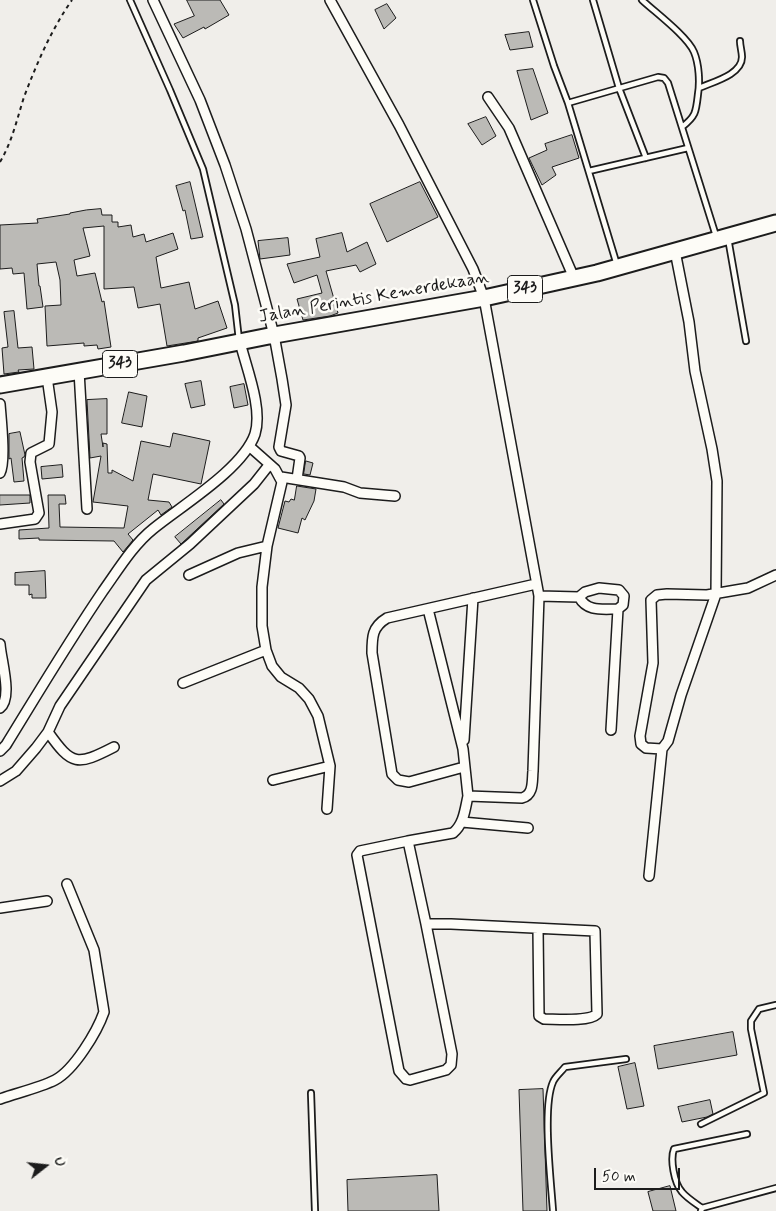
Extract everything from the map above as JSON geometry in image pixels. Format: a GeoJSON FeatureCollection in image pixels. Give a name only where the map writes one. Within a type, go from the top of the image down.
{"type":"FeatureCollection","features":[{"type":"Feature","properties":{"kind":"main road","name":"Jalan Perintis Kemerdekaan"},"geometry":{"type":"LineString","coordinates":[[241,341],[484,298],[618,267],[776,223]]}},
{"type":"Feature","properties":{"kind":"main road","name":"343"},"geometry":{"type":"LineString","coordinates":[[0,385],[241,341]]}},
{"type":"Feature","properties":{"kind":"street"},"geometry":{"type":"LineString","coordinates":[[154,0],[200,100],[246,228],[272,335],[286,405],[279,447],[281,451],[299,456],[297,479]]}},
{"type":"Feature","properties":{"kind":"street"},"geometry":{"type":"LineString","coordinates":[[330,0],[399,125],[473,269],[484,298],[539,596],[533,771],[530,793],[527,797],[522,798],[468,796]]}},
{"type":"Feature","properties":{"kind":"street"},"geometry":{"type":"LineString","coordinates":[[488,97],[508,128],[574,278]]}},
{"type":"Feature","properties":{"kind":"street"},"geometry":{"type":"LineString","coordinates":[[649,876],[662,749],[668,741],[681,695],[716,594],[717,481],[695,371],[689,322],[675,251]]}},
{"type":"Feature","properties":{"kind":"street"},"geometry":{"type":"LineString","coordinates":[[0,751],[34,700],[76,630],[126,558],[150,530],[224,474],[252,449],[257,412],[241,341]]}},
{"type":"Feature","properties":{"kind":"street"},"geometry":{"type":"LineString","coordinates":[[79,371],[87,509]]}},
{"type":"Feature","properties":{"kind":"street"},"geometry":{"type":"LineString","coordinates":[[0,524],[35,519],[39,513],[30,462],[31,453],[49,444],[52,412],[47,377]]}},
{"type":"Feature","properties":{"kind":"street"},"geometry":{"type":"LineString","coordinates":[[0,404],[3,456],[0,473]]}},
{"type":"Feature","properties":{"kind":"street"},"geometry":{"type":"LineString","coordinates":[[252,449],[275,469],[282,482],[267,546],[262,587],[262,626],[266,650],[272,666],[281,677],[299,688],[309,699],[318,716],[330,766],[327,809]]}},
{"type":"Feature","properties":{"kind":"street"},"geometry":{"type":"LineString","coordinates":[[0,781],[16,771],[48,732],[60,706],[146,580],[190,544],[254,484],[266,463]]}},
{"type":"Feature","properties":{"kind":"street"},"geometry":{"type":"LineString","coordinates":[[280,477],[344,487],[360,493],[395,496]]}},
{"type":"Feature","properties":{"kind":"street"},"geometry":{"type":"LineString","coordinates":[[189,575],[238,553],[267,546]]}},
{"type":"Feature","properties":{"kind":"street"},"geometry":{"type":"LineString","coordinates":[[662,749],[646,748],[641,744],[640,736],[652,663],[651,600],[657,595],[716,594],[748,588],[776,575]]}},
{"type":"Feature","properties":{"kind":"street"},"geometry":{"type":"LineString","coordinates":[[464,767],[409,782],[398,780],[392,774],[372,653],[375,628],[387,618],[536,584]]}},
{"type":"Feature","properties":{"kind":"street"},"geometry":{"type":"LineString","coordinates":[[539,596],[579,597],[585,592],[599,588],[619,590],[624,596],[623,605],[618,609],[588,607],[583,604],[579,597]]}},
{"type":"Feature","properties":{"kind":"street"},"geometry":{"type":"LineString","coordinates":[[408,841],[452,1054],[451,1065],[446,1070],[410,1080],[406,1079],[399,1071],[357,855],[360,851],[408,841],[453,833],[462,822],[468,796],[463,749],[473,598]]}},
{"type":"Feature","properties":{"kind":"street"},"geometry":{"type":"LineString","coordinates":[[428,609],[463,749]]}},
{"type":"Feature","properties":{"kind":"street"},"geometry":{"type":"LineString","coordinates":[[611,730],[618,609]]}},
{"type":"Feature","properties":{"kind":"street"},"geometry":{"type":"LineString","coordinates":[[0,644],[6,699],[0,708]]}},
{"type":"Feature","properties":{"kind":"street"},"geometry":{"type":"LineString","coordinates":[[183,683],[266,650]]}},
{"type":"Feature","properties":{"kind":"street"},"geometry":{"type":"LineString","coordinates":[[48,732],[62,751],[70,758],[84,760],[114,747]]}},
{"type":"Feature","properties":{"kind":"street"},"geometry":{"type":"LineString","coordinates":[[273,780],[330,766]]}},
{"type":"Feature","properties":{"kind":"street"},"geometry":{"type":"LineString","coordinates":[[462,822],[528,828]]}},
{"type":"Feature","properties":{"kind":"street"},"geometry":{"type":"LineString","coordinates":[[0,1099],[56,1080],[86,1047],[104,1012],[94,950],[67,884]]}},
{"type":"Feature","properties":{"kind":"street"},"geometry":{"type":"LineString","coordinates":[[0,908],[47,901]]}},
{"type":"Feature","properties":{"kind":"street"},"geometry":{"type":"LineString","coordinates":[[426,924],[595,931],[597,1008],[595,1016],[585,1019],[544,1019],[539,1016],[538,929]]}},
{"type":"Feature","properties":{"kind":"lane"},"geometry":{"type":"LineString","coordinates":[[130,0],[203,169],[235,305],[241,341]]}},
{"type":"Feature","properties":{"kind":"lane"},"geometry":{"type":"LineString","coordinates":[[534,0],[554,66],[568,103],[618,267]]}},
{"type":"Feature","properties":{"kind":"lane"},"geometry":{"type":"LineString","coordinates":[[593,0],[619,88],[646,158]]}},
{"type":"Feature","properties":{"kind":"lane"},"geometry":{"type":"LineString","coordinates":[[642,0],[690,45],[694,53],[699,88],[696,112],[692,119],[682,127]]}},
{"type":"Feature","properties":{"kind":"lane"},"geometry":{"type":"LineString","coordinates":[[699,88],[731,74],[738,67],[742,58],[740,41]]}},
{"type":"Feature","properties":{"kind":"lane"},"geometry":{"type":"LineString","coordinates":[[568,103],[658,77],[664,78],[668,83],[688,148],[722,238],[746,341]]}},
{"type":"Feature","properties":{"kind":"lane"},"geometry":{"type":"LineString","coordinates":[[589,171],[688,148]]}},
{"type":"Feature","properties":{"kind":"lane"},"geometry":{"type":"LineString","coordinates":[[701,1124],[764,1093],[751,1021],[759,1009],[776,1005]]}},
{"type":"Feature","properties":{"kind":"lane"},"geometry":{"type":"LineString","coordinates":[[553,1211],[548,1140],[548,1097],[553,1080],[565,1067],[626,1059]]}},
{"type":"Feature","properties":{"kind":"lane"},"geometry":{"type":"LineString","coordinates":[[311,1093],[315,1211]]}},
{"type":"Feature","properties":{"kind":"lane"},"geometry":{"type":"LineString","coordinates":[[747,1134],[674,1148],[672,1155],[681,1191],[702,1209],[776,1188]]}},
{"type":"Feature","properties":{"kind":"path"},"geometry":{"type":"LineString","coordinates":[[0,162],[6,153],[25,96],[50,34],[72,0]]}},
{"type":"Feature","properties":{"kind":"building"},"geometry":{"type":"Polygon","coordinates":[[[187,0],[220,0],[229,15],[205,29],[204,27],[183,38],[174,24],[194,16],[187,0]]]}},
{"type":"Feature","properties":{"kind":"building"},"geometry":{"type":"Polygon","coordinates":[[[387,4],[396,18],[384,29],[375,10],[387,4]]]}},
{"type":"Feature","properties":{"kind":"building"},"geometry":{"type":"Polygon","coordinates":[[[529,32],[533,47],[510,50],[505,35],[529,32]]]}},
{"type":"Feature","properties":{"kind":"building"},"geometry":{"type":"Polygon","coordinates":[[[533,69],[548,113],[531,120],[517,71],[533,69]]]}},
{"type":"Feature","properties":{"kind":"building"},"geometry":{"type":"Polygon","coordinates":[[[486,117],[496,136],[482,145],[468,124],[486,117]]]}},
{"type":"Feature","properties":{"kind":"building"},"geometry":{"type":"Polygon","coordinates":[[[572,135],[579,158],[552,167],[556,175],[542,185],[529,158],[547,150],[545,144],[572,135]]]}},
{"type":"Feature","properties":{"kind":"building"},"geometry":{"type":"Polygon","coordinates":[[[190,182],[203,237],[191,239],[185,210],[183,211],[176,186],[190,182]]]}},
{"type":"Feature","properties":{"kind":"building"},"geometry":{"type":"Polygon","coordinates":[[[420,182],[438,217],[387,242],[370,204],[420,182]]]}},
{"type":"Feature","properties":{"kind":"building"},"geometry":{"type":"Polygon","coordinates":[[[101,209],[102,215],[112,215],[112,222],[118,222],[118,227],[131,225],[133,237],[144,234],[146,242],[173,233],[178,249],[156,257],[161,288],[189,282],[195,309],[218,301],[227,328],[198,338],[198,341],[167,346],[160,304],[138,308],[134,287],[104,289],[104,226],[83,228],[90,256],[74,260],[77,276],[95,273],[102,302],[104,301],[111,347],[98,349],[97,345],[84,346],[84,343],[47,346],[45,306],[61,305],[60,280],[56,262],[37,264],[43,307],[27,309],[24,273],[13,274],[12,268],[0,269],[0,225],[38,223],[37,219],[101,209]]]}},
{"type":"Feature","properties":{"kind":"building"},"geometry":{"type":"Polygon","coordinates":[[[342,233],[347,252],[367,242],[376,264],[360,272],[356,265],[326,271],[338,313],[303,320],[297,299],[322,293],[317,275],[294,283],[287,264],[320,257],[316,239],[342,233]]]}},
{"type":"Feature","properties":{"kind":"building"},"geometry":{"type":"Polygon","coordinates":[[[288,238],[290,255],[260,259],[258,241],[288,238]]]}},
{"type":"Feature","properties":{"kind":"building"},"geometry":{"type":"Polygon","coordinates":[[[14,311],[18,348],[32,347],[34,369],[18,370],[19,372],[4,374],[2,348],[8,347],[4,312],[14,311]]]}},
{"type":"Feature","properties":{"kind":"building"},"geometry":{"type":"Polygon","coordinates":[[[201,381],[205,405],[191,408],[185,384],[201,381]]]}},
{"type":"Feature","properties":{"kind":"building"},"geometry":{"type":"Polygon","coordinates":[[[244,384],[248,405],[234,408],[230,387],[244,384]]]}},
{"type":"Feature","properties":{"kind":"building"},"geometry":{"type":"Polygon","coordinates":[[[129,392],[147,396],[142,427],[122,423],[129,392]]]}},
{"type":"Feature","properties":{"kind":"building"},"geometry":{"type":"Polygon","coordinates":[[[107,399],[107,434],[101,434],[103,447],[103,443],[107,444],[108,473],[112,473],[112,470],[133,481],[141,441],[170,447],[173,433],[210,441],[201,484],[153,474],[148,500],[169,502],[172,507],[161,515],[158,510],[128,534],[133,540],[123,552],[114,541],[19,539],[19,530],[49,528],[48,495],[65,495],[66,504],[59,504],[60,527],[124,528],[128,506],[93,502],[101,456],[90,458],[87,400],[107,399]]]}},
{"type":"Feature","properties":{"kind":"building"},"geometry":{"type":"Polygon","coordinates":[[[20,432],[25,455],[22,458],[24,481],[14,482],[11,458],[9,459],[9,434],[20,432]]]}},
{"type":"Feature","properties":{"kind":"building"},"geometry":{"type":"Polygon","coordinates":[[[306,461],[313,463],[310,475],[304,474],[306,461]]]}},
{"type":"Feature","properties":{"kind":"building"},"geometry":{"type":"Polygon","coordinates":[[[62,465],[63,477],[42,479],[41,467],[62,465]]]}},
{"type":"Feature","properties":{"kind":"building"},"geometry":{"type":"Polygon","coordinates":[[[297,486],[316,489],[314,501],[305,520],[302,518],[298,533],[278,528],[285,501],[294,500],[297,486]]]}},
{"type":"Feature","properties":{"kind":"building"},"geometry":{"type":"Polygon","coordinates":[[[0,495],[30,495],[30,503],[0,505],[0,495]]]}},
{"type":"Feature","properties":{"kind":"building"},"geometry":{"type":"Polygon","coordinates":[[[221,500],[224,504],[181,544],[175,537],[221,500]]]}},
{"type":"Feature","properties":{"kind":"building"},"geometry":{"type":"Polygon","coordinates":[[[45,571],[46,598],[32,598],[32,594],[29,595],[29,585],[15,585],[15,573],[45,571]]]}},
{"type":"Feature","properties":{"kind":"building"},"geometry":{"type":"Polygon","coordinates":[[[733,1032],[737,1055],[658,1069],[654,1046],[733,1032]]]}},
{"type":"Feature","properties":{"kind":"building"},"geometry":{"type":"Polygon","coordinates":[[[635,1063],[644,1106],[627,1109],[618,1067],[635,1063]]]}},
{"type":"Feature","properties":{"kind":"building"},"geometry":{"type":"Polygon","coordinates":[[[543,1089],[547,1211],[523,1211],[519,1090],[543,1089]]]}},
{"type":"Feature","properties":{"kind":"building"},"geometry":{"type":"Polygon","coordinates":[[[710,1100],[713,1114],[682,1122],[678,1107],[710,1100]]]}},
{"type":"Feature","properties":{"kind":"building"},"geometry":{"type":"Polygon","coordinates":[[[437,1175],[439,1211],[348,1211],[347,1180],[437,1175]]]}},
{"type":"Feature","properties":{"kind":"building"},"geometry":{"type":"Polygon","coordinates":[[[670,1186],[676,1211],[653,1211],[648,1192],[670,1186]]]}}]}
